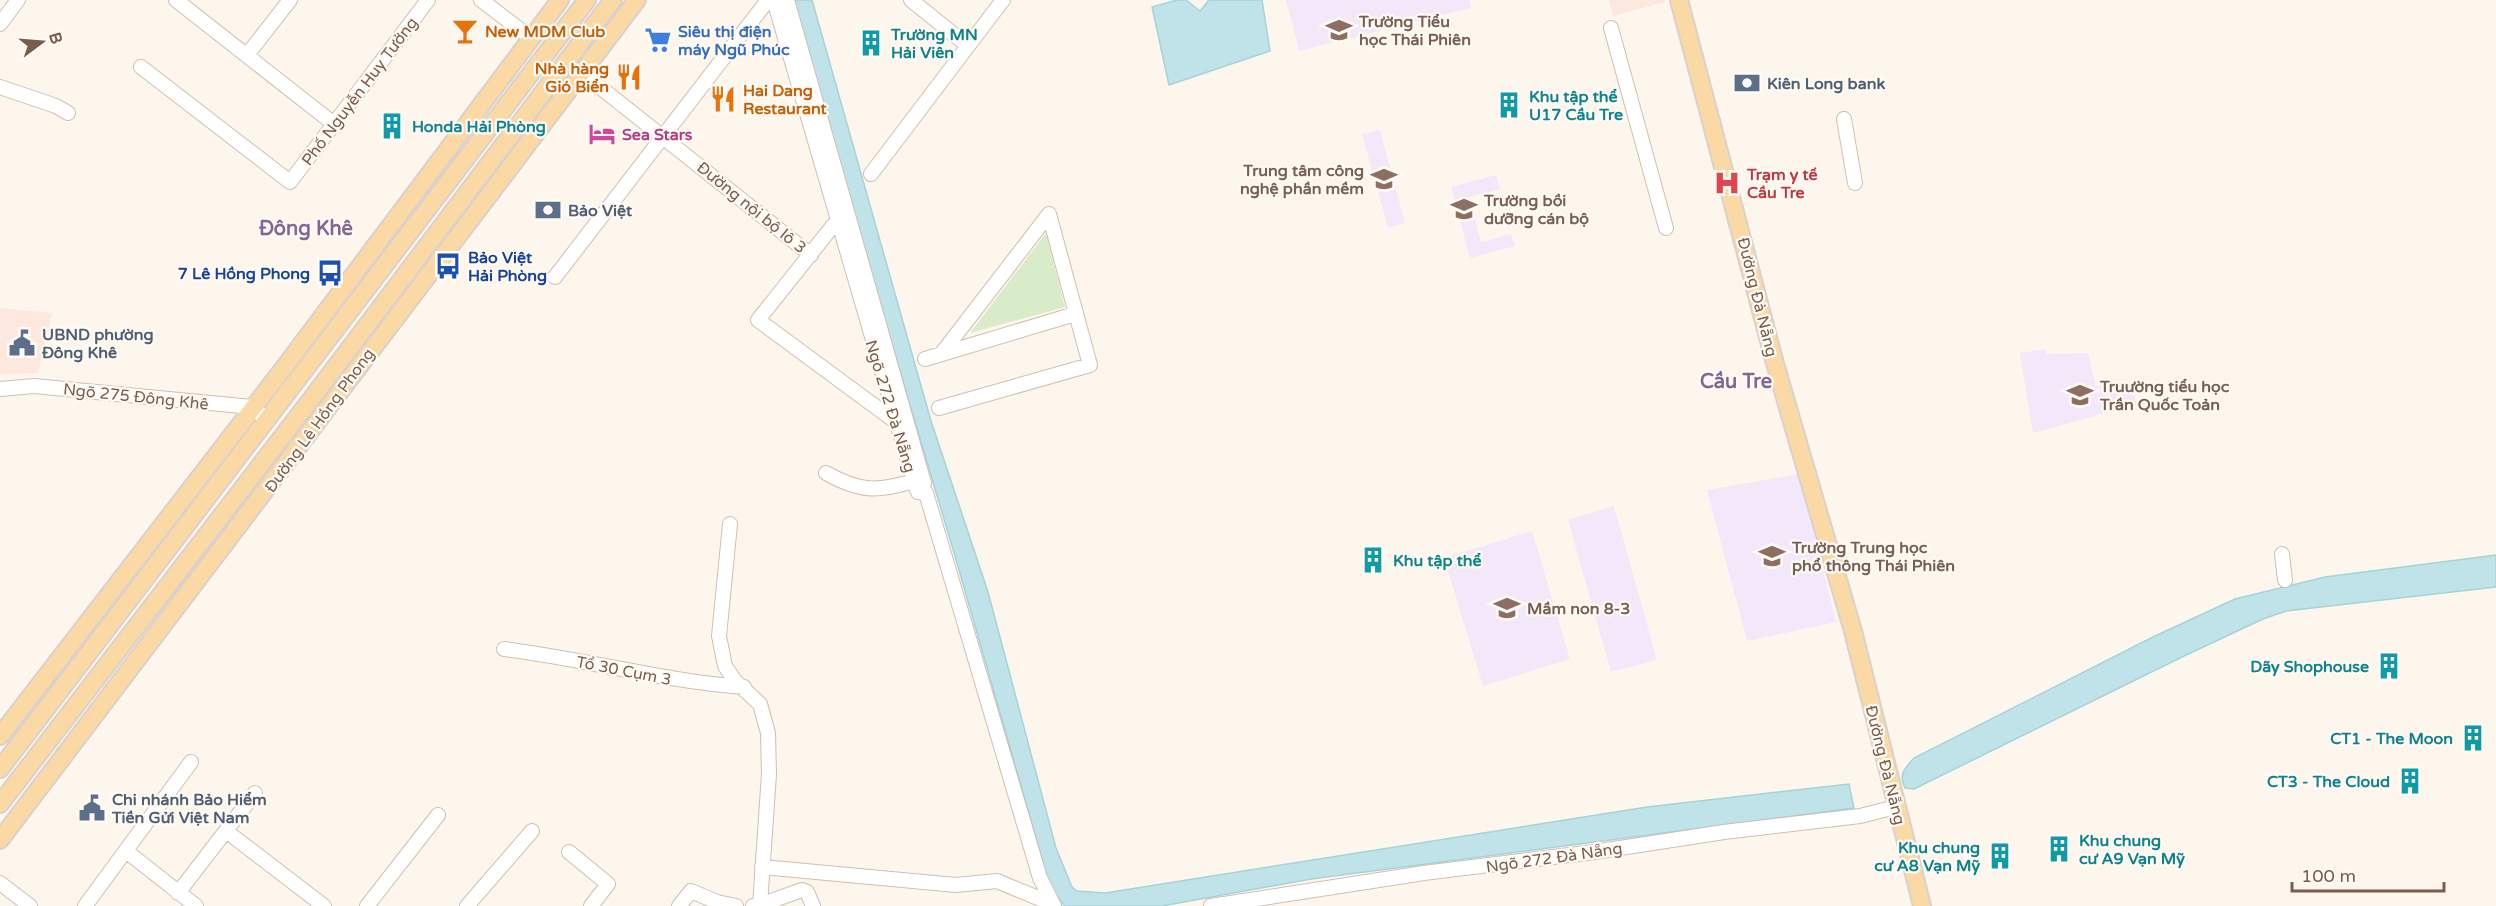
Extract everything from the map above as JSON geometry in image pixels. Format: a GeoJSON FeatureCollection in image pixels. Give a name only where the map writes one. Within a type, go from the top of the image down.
{"type":"FeatureCollection","features":[{"type":"Feature","properties":{"kind":"main road"},"geometry":{"type":"LineString","coordinates":[[0,736],[560,0]]}},
{"type":"Feature","properties":{"kind":"main road"},"geometry":{"type":"LineString","coordinates":[[0,769],[587,0]]}},
{"type":"Feature","properties":{"kind":"main road","name":"Đường Lê Hồng Phong"},"geometry":{"type":"LineString","coordinates":[[0,804],[326,381],[613,0]]}},
{"type":"Feature","properties":{"kind":"main road","name":"Đường Lê Hồng Phong"},"geometry":{"type":"LineString","coordinates":[[0,840],[637,0]]}},
{"type":"Feature","properties":{"kind":"main road","name":"Đường Đà Nẵng"},"geometry":{"type":"LineString","coordinates":[[1679,0],[1774,360],[1852,631],[1922,906]]}},
{"type":"Feature","properties":{"kind":"street"},"geometry":{"type":"LineString","coordinates":[[0,24],[18,0]]}},
{"type":"Feature","properties":{"kind":"street"},"geometry":{"type":"LineString","coordinates":[[176,0],[334,124]]}},
{"type":"Feature","properties":{"kind":"street"},"geometry":{"type":"LineString","coordinates":[[247,55],[290,0]]}},
{"type":"Feature","properties":{"kind":"street","name":"Phố Nguyễn Huy Tưởng"},"geometry":{"type":"LineString","coordinates":[[141,67],[290,182],[428,0]]}},
{"type":"Feature","properties":{"kind":"street"},"geometry":{"type":"LineString","coordinates":[[481,0],[531,38]]}},
{"type":"Feature","properties":{"kind":"street"},"geometry":{"type":"LineString","coordinates":[[555,278],[768,0]]}},
{"type":"Feature","properties":{"kind":"street","name":"Ngõ 272 Đà Nẵng"},"geometry":{"type":"LineString","coordinates":[[774,0],[836,222],[914,481],[918,492],[926,493],[1040,878],[1052,905]]}},
{"type":"Feature","properties":{"kind":"street"},"geometry":{"type":"LineString","coordinates":[[787,0],[926,493]]}},
{"type":"Feature","properties":{"kind":"street"},"geometry":{"type":"LineString","coordinates":[[911,0],[968,46]]}},
{"type":"Feature","properties":{"kind":"street"},"geometry":{"type":"LineString","coordinates":[[870,174],[1003,0]]}},
{"type":"Feature","properties":{"kind":"street"},"geometry":{"type":"LineString","coordinates":[[1611,28],[1666,228]]}},
{"type":"Feature","properties":{"kind":"street","name":"Đường nội bộ lô 3"},"geometry":{"type":"LineString","coordinates":[[581,72],[811,255]]}},
{"type":"Feature","properties":{"kind":"street"},"geometry":{"type":"LineString","coordinates":[[0,87],[56,106],[68,113]]}},
{"type":"Feature","properties":{"kind":"street"},"geometry":{"type":"LineString","coordinates":[[1844,118],[1856,183]]}},
{"type":"Feature","properties":{"kind":"street"},"geometry":{"type":"LineString","coordinates":[[939,408],[1090,365],[1049,214],[942,353]]}},
{"type":"Feature","properties":{"kind":"street","name":"Đường nội bộ lô 3"},"geometry":{"type":"LineString","coordinates":[[836,222],[758,320],[896,421]]}},
{"type":"Feature","properties":{"kind":"street"},"geometry":{"type":"LineString","coordinates":[[925,358],[1075,314]]}},
{"type":"Feature","properties":{"kind":"street","name":"Ngõ 275 Đông Khê"},"geometry":{"type":"LineString","coordinates":[[0,389],[34,386],[252,407]]}},
{"type":"Feature","properties":{"kind":"street"},"geometry":{"type":"LineString","coordinates":[[252,407],[268,420]]}},
{"type":"Feature","properties":{"kind":"street"},"geometry":{"type":"LineString","coordinates":[[826,473],[850,486],[884,490],[914,481]]}},
{"type":"Feature","properties":{"kind":"street"},"geometry":{"type":"LineString","coordinates":[[730,524],[719,636],[725,666],[735,681],[760,704],[768,733],[769,774],[762,867],[756,905],[796,890],[817,874]]}},
{"type":"Feature","properties":{"kind":"street"},"geometry":{"type":"LineString","coordinates":[[2282,554],[2285,580]]}},
{"type":"Feature","properties":{"kind":"street","name":"Tổ 30 Cụm 3"},"geometry":{"type":"LineString","coordinates":[[504,650],[552,656],[681,681],[744,687]]}},
{"type":"Feature","properties":{"kind":"street"},"geometry":{"type":"LineString","coordinates":[[85,906],[191,762]]}},
{"type":"Feature","properties":{"kind":"street"},"geometry":{"type":"LineString","coordinates":[[178,893],[255,793]]}},
{"type":"Feature","properties":{"kind":"street","name":"Ngõ 272 Đà Nẵng"},"geometry":{"type":"LineString","coordinates":[[1211,906],[1424,873],[1860,816],[1896,806]]}},
{"type":"Feature","properties":{"kind":"street"},"geometry":{"type":"LineString","coordinates":[[367,906],[438,815]]}},
{"type":"Feature","properties":{"kind":"street"},"geometry":{"type":"LineString","coordinates":[[226,831],[324,906]]}},
{"type":"Feature","properties":{"kind":"street"},"geometry":{"type":"LineString","coordinates":[[466,906],[532,831]]}},
{"type":"Feature","properties":{"kind":"street"},"geometry":{"type":"LineString","coordinates":[[126,851],[196,906]]}},
{"type":"Feature","properties":{"kind":"street"},"geometry":{"type":"LineString","coordinates":[[570,852],[608,884],[591,906]]}},
{"type":"Feature","properties":{"kind":"street"},"geometry":{"type":"LineString","coordinates":[[762,867],[817,874],[956,885],[997,881],[1052,905]]}},
{"type":"Feature","properties":{"kind":"street"},"geometry":{"type":"LineString","coordinates":[[1019,890],[1040,878]]}},
{"type":"Feature","properties":{"kind":"street"},"geometry":{"type":"LineString","coordinates":[[0,883],[30,906]]}},
{"type":"Feature","properties":{"kind":"street"},"geometry":{"type":"LineString","coordinates":[[796,890],[807,892],[813,906]]}},
{"type":"Feature","properties":{"kind":"street"},"geometry":{"type":"LineString","coordinates":[[679,906],[691,891],[717,902],[736,906]]}},
{"type":"Feature","properties":{"kind":"shaded area","name":"Trường Tiểu học Thái Phiên"},"geometry":{"type":"Polygon","coordinates":[[[1286,0],[1469,0],[1471,8],[1299,51],[1286,0]]]}},
{"type":"Feature","properties":{"kind":"shaded area"},"geometry":{"type":"Polygon","coordinates":[[[1609,0],[1665,0],[1665,2],[1613,16],[1609,0]]]}},
{"type":"Feature","properties":{"kind":"shaded area","name":"Trung tâm công nghệ phần mềm"},"geometry":{"type":"Polygon","coordinates":[[[1380,130],[1405,223],[1388,228],[1362,134],[1380,130]]]}},
{"type":"Feature","properties":{"kind":"shaded area","name":"Trường bồi dưỡng cán bộ"},"geometry":{"type":"Polygon","coordinates":[[[1496,175],[1500,189],[1469,197],[1481,242],[1511,234],[1515,246],[1470,258],[1451,187],[1496,175]]]}},
{"type":"Feature","properties":{"kind":"shaded area","name":"UBND phường Đông Khê"},"geometry":{"type":"Polygon","coordinates":[[[0,308],[52,313],[38,373],[0,374],[0,308]]]}},
{"type":"Feature","properties":{"kind":"shaded area","name":"Truường tiểu học Trần Quốc Toản"},"geometry":{"type":"Polygon","coordinates":[[[2045,349],[2046,354],[2088,353],[2096,386],[2129,382],[2137,404],[2033,433],[2020,353],[2045,349]]]}},
{"type":"Feature","properties":{"kind":"shaded area","name":"Trường Trung học phổ thông Thái Phiên"},"geometry":{"type":"Polygon","coordinates":[[[1800,474],[1836,622],[1747,641],[1707,490],[1800,474]]]}},
{"type":"Feature","properties":{"kind":"shaded area"},"geometry":{"type":"Polygon","coordinates":[[[1614,506],[1657,660],[1611,672],[1568,520],[1614,506]]]}},
{"type":"Feature","properties":{"kind":"shaded area","name":"Mầm non 8-3"},"geometry":{"type":"Polygon","coordinates":[[[1532,531],[1570,659],[1483,686],[1444,558],[1532,531]]]}},
{"type":"Feature","properties":{"kind":"green space"},"geometry":{"type":"Polygon","coordinates":[[[1046,233],[1065,307],[970,333],[1046,233]]]}},
{"type":"Feature","properties":{"kind":"water"},"geometry":{"type":"Polygon","coordinates":[[[793,0],[812,0],[931,421],[988,592],[1056,848],[1072,887],[1077,891],[1105,893],[1647,807],[1849,784],[1854,808],[1311,879],[1162,906],[1065,906],[1052,891],[1046,873],[955,556],[845,187],[793,0]]]}},
{"type":"Feature","properties":{"kind":"water"},"geometry":{"type":"Polygon","coordinates":[[[1177,0],[1186,0],[1200,11],[1209,0],[1262,0],[1270,51],[1169,85],[1152,7],[1177,0]]]}},
{"type":"Feature","properties":{"kind":"water"},"geometry":{"type":"Polygon","coordinates":[[[2496,555],[2496,587],[2286,611],[2263,619],[2184,656],[1914,789],[1905,788],[1903,783],[1902,775],[1914,758],[2153,637],[2235,599],[2325,577],[2496,555]]]}},
{"type":"Feature","properties":{"kind":"place","name":"Trường Tiểu học Thái Phiên"},"geometry":{"type":"Point","coordinates":[1339,30]}},
{"type":"Feature","properties":{"kind":"place","name":"New MDM Club"},"geometry":{"type":"Point","coordinates":[465,31]}},
{"type":"Feature","properties":{"kind":"place","name":"Siêu thị điện máy Ngũ Phúc"},"geometry":{"type":"Point","coordinates":[658,40]}},
{"type":"Feature","properties":{"kind":"place","name":"Trường MN Hải Viên"},"geometry":{"type":"Point","coordinates":[871,43]}},
{"type":"Feature","properties":{"kind":"place","name":"Nhà hàng Gió Biển"},"geometry":{"type":"Point","coordinates":[629,77]}},
{"type":"Feature","properties":{"kind":"place","name":"Kiên Long bank"},"geometry":{"type":"Point","coordinates":[1747,83]}},
{"type":"Feature","properties":{"kind":"place","name":"Hai Dang Restaurant"},"geometry":{"type":"Point","coordinates":[723,99]}},
{"type":"Feature","properties":{"kind":"place","name":"Khu tập thể U17 Cầu Tre"},"geometry":{"type":"Point","coordinates":[1509,105]}},
{"type":"Feature","properties":{"kind":"place","name":"Honda Hải Phòng"},"geometry":{"type":"Point","coordinates":[392,126]}},
{"type":"Feature","properties":{"kind":"place","name":"Sea Stars"},"geometry":{"type":"Point","coordinates":[602,134]}},
{"type":"Feature","properties":{"kind":"place","name":"Trung tâm công nghệ phần mềm"},"geometry":{"type":"Point","coordinates":[1384,179]}},
{"type":"Feature","properties":{"kind":"place","name":"Trạm y tế Cầu Tre"},"geometry":{"type":"Point","coordinates":[1727,183]}},
{"type":"Feature","properties":{"kind":"place","name":"Trường bồi dưỡng cán bộ"},"geometry":{"type":"Point","coordinates":[1464,209]}},
{"type":"Feature","properties":{"kind":"place","name":"Bảo Việt"},"geometry":{"type":"Point","coordinates":[548,210]}},
{"type":"Feature","properties":{"kind":"place","name":"Bảo Việt Hải Phòng"},"geometry":{"type":"Point","coordinates":[448,266]}},
{"type":"Feature","properties":{"kind":"place","name":"7 Lê Hồng Phong"},"geometry":{"type":"Point","coordinates":[330,273]}},
{"type":"Feature","properties":{"kind":"place","name":"UBND phường Đông Khê"},"geometry":{"type":"Point","coordinates":[22,343]}},
{"type":"Feature","properties":{"kind":"place","name":"Truường tiểu học Trần Quốc Toản"},"geometry":{"type":"Point","coordinates":[2080,395]}},
{"type":"Feature","properties":{"kind":"place","name":"Trường Trung học phổ thông Thái Phiên"},"geometry":{"type":"Point","coordinates":[1772,556]}},
{"type":"Feature","properties":{"kind":"place","name":"Khu tập thể"},"geometry":{"type":"Point","coordinates":[1373,560]}},
{"type":"Feature","properties":{"kind":"place","name":"Mầm non 8-3"},"geometry":{"type":"Point","coordinates":[1507,608]}},
{"type":"Feature","properties":{"kind":"place","name":"Dãy Shophouse"},"geometry":{"type":"Point","coordinates":[2389,666]}},
{"type":"Feature","properties":{"kind":"place","name":"CT1 - The Moon"},"geometry":{"type":"Point","coordinates":[2473,738]}},
{"type":"Feature","properties":{"kind":"place","name":"CT3 - The Cloud"},"geometry":{"type":"Point","coordinates":[2410,781]}},
{"type":"Feature","properties":{"kind":"place","name":"Chi nhánh Bảo Hiểm Tiền Gửi Việt Nam"},"geometry":{"type":"Point","coordinates":[92,808]}},
{"type":"Feature","properties":{"kind":"place","name":"Khu chung cư A9 Vạn Mỹ"},"geometry":{"type":"Point","coordinates":[2059,849]}},
{"type":"Feature","properties":{"kind":"place","name":"Khu chung cư A8 Vạn Mỹ"},"geometry":{"type":"Point","coordinates":[2000,856]}},
{"type":"Feature","properties":{"kind":"district","name":"Đông Khê"},"geometry":{"type":"Point","coordinates":[306,228]}},
{"type":"Feature","properties":{"kind":"district","name":"Cầu Tre"},"geometry":{"type":"Point","coordinates":[1736,381]}}]}
